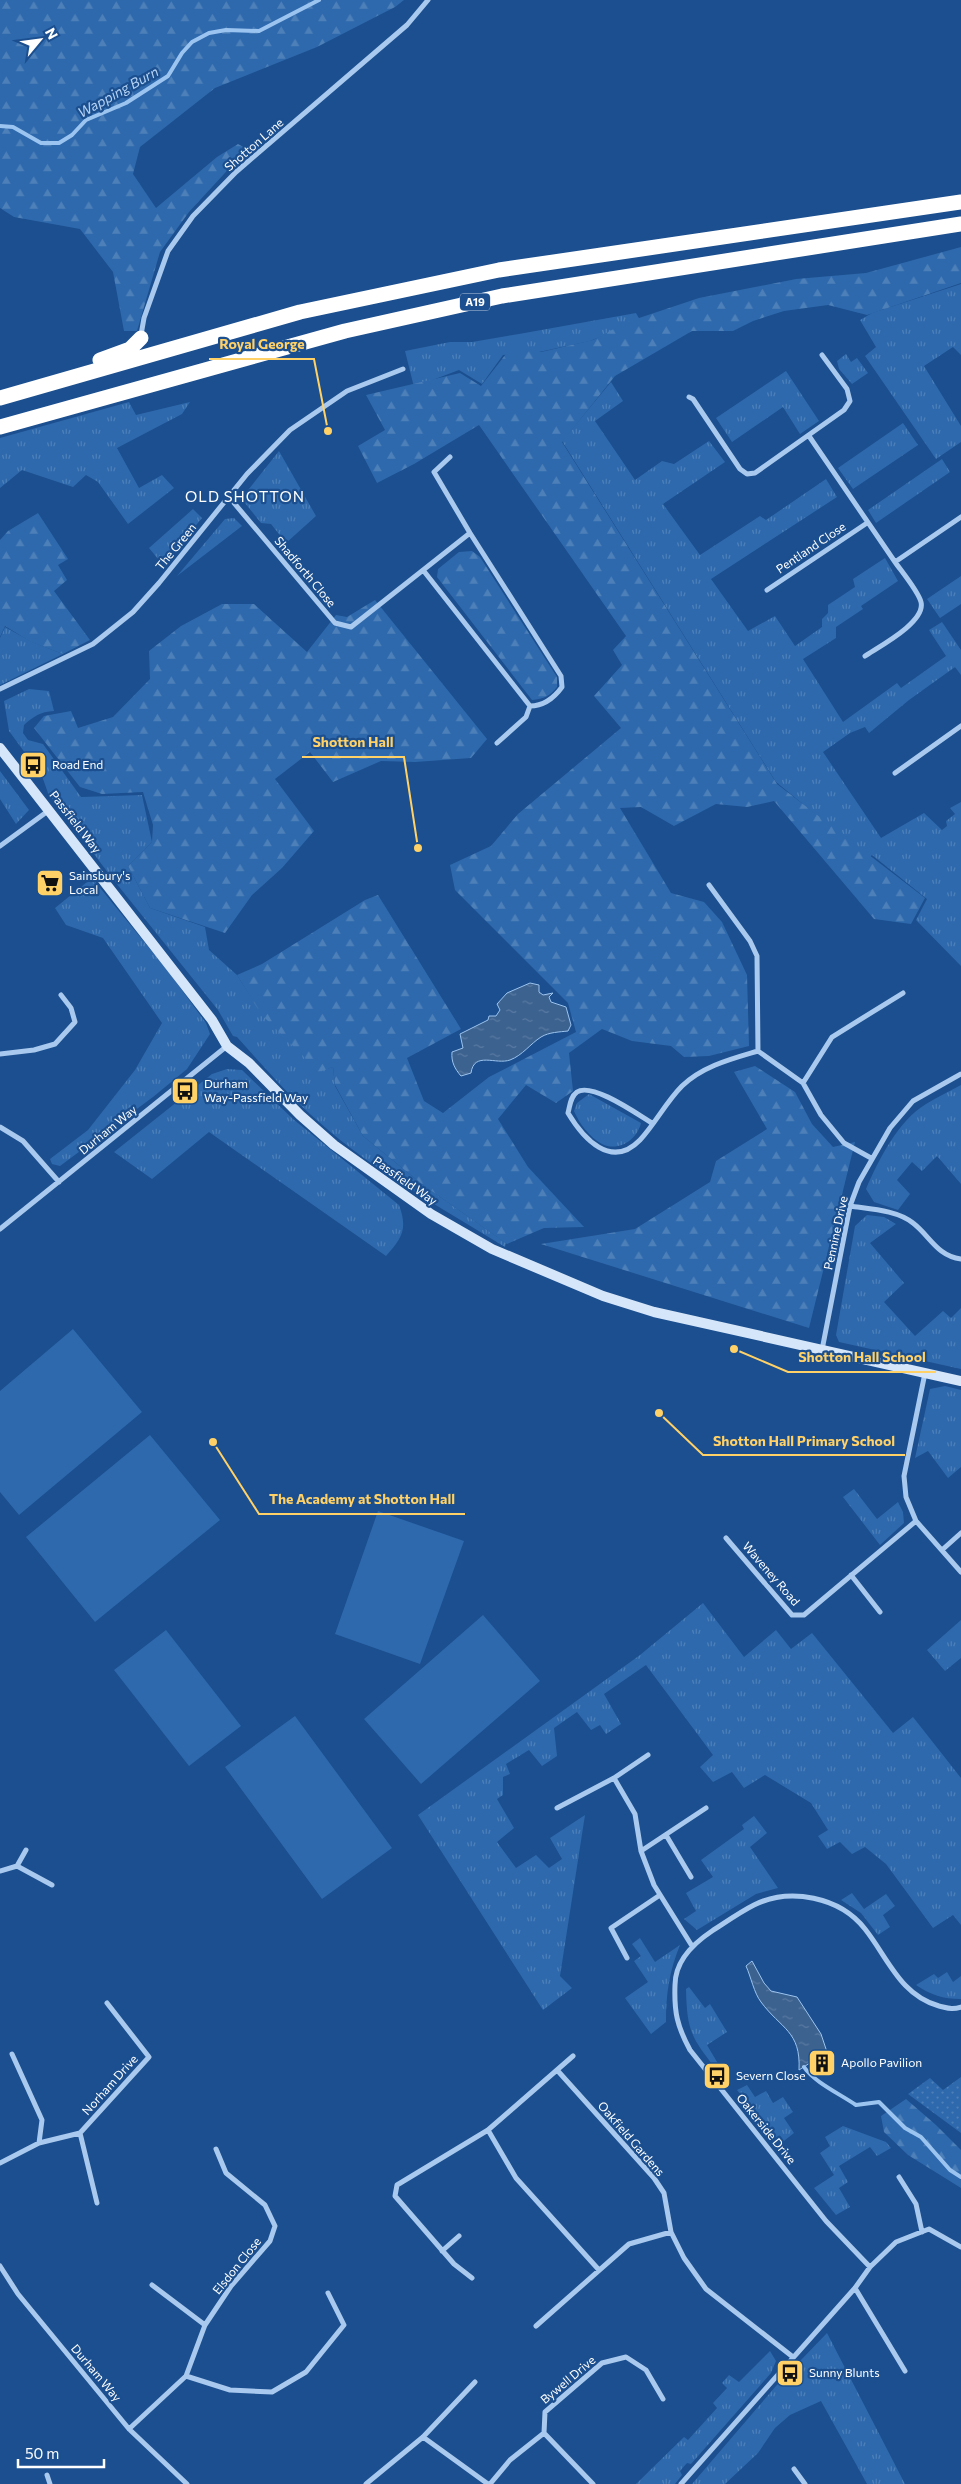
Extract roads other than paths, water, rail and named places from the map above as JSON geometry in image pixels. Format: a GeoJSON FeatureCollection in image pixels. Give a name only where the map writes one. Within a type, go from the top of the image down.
{"type":"FeatureCollection","features":[{"type":"Feature","properties":{"kind":"highway","name":"A19"},"geometry":{"type":"LineString","coordinates":[[0,398],[300,312],[499,270],[961,202]]}},
{"type":"Feature","properties":{"kind":"highway","name":"A19"},"geometry":{"type":"LineString","coordinates":[[0,427],[345,331],[502,296],[961,224]]}},
{"type":"Feature","properties":{"kind":"highway"},"geometry":{"type":"LineString","coordinates":[[46,385],[93,363],[130,349],[141,338]]}},
{"type":"Feature","properties":{"kind":"highway"},"geometry":{"type":"LineString","coordinates":[[0,432],[44,415]]}},
{"type":"Feature","properties":{"kind":"street","name":"Shotton Lane"},"geometry":{"type":"LineString","coordinates":[[141,338],[144,318],[168,251],[193,216],[236,172],[407,25],[428,0]]}},
{"type":"Feature","properties":{"kind":"street"},"geometry":{"type":"LineString","coordinates":[[689,397],[693,399],[740,468],[746,474],[755,473],[844,410],[850,400],[847,389],[822,355]]}},
{"type":"Feature","properties":{"kind":"street","name":"The Green"},"geometry":{"type":"LineString","coordinates":[[0,689],[93,644],[132,612],[159,583],[247,474],[290,430],[346,390],[403,369]]}},
{"type":"Feature","properties":{"kind":"street"},"geometry":{"type":"LineString","coordinates":[[808,436],[921,600],[922,612],[915,622],[865,656]]}},
{"type":"Feature","properties":{"kind":"street"},"geometry":{"type":"LineString","coordinates":[[450,457],[434,472],[470,533],[561,676],[562,687],[554,698],[538,706],[530,706]]}},
{"type":"Feature","properties":{"kind":"street","name":"Shadforth Close"},"geometry":{"type":"LineString","coordinates":[[229,497],[335,623],[351,627],[470,533]]}},
{"type":"Feature","properties":{"kind":"street"},"geometry":{"type":"LineString","coordinates":[[895,562],[961,517]]}},
{"type":"Feature","properties":{"kind":"street","name":"Pentland Close"},"geometry":{"type":"LineString","coordinates":[[767,590],[867,522]]}},
{"type":"Feature","properties":{"kind":"street"},"geometry":{"type":"LineString","coordinates":[[423,570],[530,706]]}},
{"type":"Feature","properties":{"kind":"street"},"geometry":{"type":"LineString","coordinates":[[497,743],[526,717],[530,706]]}},
{"type":"Feature","properties":{"kind":"street"},"geometry":{"type":"LineString","coordinates":[[895,773],[961,726]]}},
{"type":"Feature","properties":{"kind":"street","name":"Passfield Way"},"geometry":{"type":"LineString","coordinates":[[0,748],[212,1020],[227,1046],[249,1063],[300,1115],[334,1145],[431,1214],[492,1250],[603,1296],[654,1312],[961,1381]]}},
{"type":"Feature","properties":{"kind":"street"},"geometry":{"type":"LineString","coordinates":[[0,846],[50,810]]}},
{"type":"Feature","properties":{"kind":"street"},"geometry":{"type":"LineString","coordinates":[[709,885],[750,941],[757,956],[758,1052]]}},
{"type":"Feature","properties":{"kind":"street"},"geometry":{"type":"LineString","coordinates":[[803,1083],[832,1038],[903,993]]}},
{"type":"Feature","properties":{"kind":"street"},"geometry":{"type":"LineString","coordinates":[[0,1054],[34,1050],[55,1044],[75,1022],[71,1008],[61,995]]}},
{"type":"Feature","properties":{"kind":"street","name":"Durham Way"},"geometry":{"type":"LineString","coordinates":[[0,1229],[227,1046]]}},
{"type":"Feature","properties":{"kind":"street"},"geometry":{"type":"LineString","coordinates":[[652,1123],[602,1094],[588,1090],[577,1092],[570,1100],[568,1114],[586,1139],[598,1149],[613,1151],[630,1148],[640,1140],[682,1086],[700,1072],[726,1060],[758,1052],[803,1083],[821,1115],[844,1143],[871,1158]]}},
{"type":"Feature","properties":{"kind":"street","name":"Pennine Drive"},"geometry":{"type":"LineString","coordinates":[[822,1351],[850,1206],[871,1158],[890,1128],[914,1101],[961,1074]]}},
{"type":"Feature","properties":{"kind":"street"},"geometry":{"type":"LineString","coordinates":[[0,1127],[23,1140],[60,1182]]}},
{"type":"Feature","properties":{"kind":"street"},"geometry":{"type":"LineString","coordinates":[[850,1206],[892,1213],[912,1222],[940,1252],[961,1259]]}},
{"type":"Feature","properties":{"kind":"street"},"geometry":{"type":"LineString","coordinates":[[926,1373],[904,1476],[906,1497],[916,1520],[961,1572]]}},
{"type":"Feature","properties":{"kind":"street","name":"Waveney Road"},"geometry":{"type":"LineString","coordinates":[[726,1538],[792,1615],[804,1615],[916,1520]]}},
{"type":"Feature","properties":{"kind":"street"},"geometry":{"type":"LineString","coordinates":[[942,1550],[961,1533]]}},
{"type":"Feature","properties":{"kind":"street"},"geometry":{"type":"LineString","coordinates":[[851,1575],[880,1612]]}},
{"type":"Feature","properties":{"kind":"street"},"geometry":{"type":"LineString","coordinates":[[557,1808],[614,1778],[648,1755]]}},
{"type":"Feature","properties":{"kind":"street"},"geometry":{"type":"LineString","coordinates":[[614,1778],[635,1814],[641,1851],[660,1895],[692,1946]]}},
{"type":"Feature","properties":{"kind":"street"},"geometry":{"type":"LineString","coordinates":[[641,1851],[706,1808]]}},
{"type":"Feature","properties":{"kind":"street"},"geometry":{"type":"LineString","coordinates":[[666,1835],[691,1876]]}},
{"type":"Feature","properties":{"kind":"street"},"geometry":{"type":"LineString","coordinates":[[17,1866],[26,1850]]}},
{"type":"Feature","properties":{"kind":"street"},"geometry":{"type":"LineString","coordinates":[[0,1870],[17,1866],[52,1885]]}},
{"type":"Feature","properties":{"kind":"street"},"geometry":{"type":"LineString","coordinates":[[627,1958],[611,1928],[660,1895]]}},
{"type":"Feature","properties":{"kind":"street","name":"Oakerside Drive"},"geometry":{"type":"LineString","coordinates":[[870,2268],[826,2221],[690,2050],[678,2029],[674,2010],[675,1981],[681,1964],[692,1946],[755,1904],[787,1896],[808,1896],[833,1904],[850,1914],[864,1928],[898,1978],[924,2002],[953,2010],[961,2007]]}},
{"type":"Feature","properties":{"kind":"street","name":"Norham Drive"},"geometry":{"type":"LineString","coordinates":[[0,2163],[39,2143],[80,2133],[149,2057],[107,2003]]}},
{"type":"Feature","properties":{"kind":"street"},"geometry":{"type":"LineString","coordinates":[[12,2054],[42,2120],[39,2143]]}},
{"type":"Feature","properties":{"kind":"street"},"geometry":{"type":"LineString","coordinates":[[472,2278],[454,2264],[395,2196],[397,2185],[488,2130],[574,2056]]}},
{"type":"Feature","properties":{"kind":"street","name":"Oakfield Gardens"},"geometry":{"type":"LineString","coordinates":[[556,2070],[654,2178],[664,2193],[671,2232],[684,2258],[706,2289],[793,2357]]}},
{"type":"Feature","properties":{"kind":"street"},"geometry":{"type":"LineString","coordinates":[[488,2130],[516,2178],[599,2270]]}},
{"type":"Feature","properties":{"kind":"street","name":"Norham Drive"},"geometry":{"type":"LineString","coordinates":[[80,2133],[97,2203]]}},
{"type":"Feature","properties":{"kind":"street","name":"Elsdon Close"},"geometry":{"type":"LineString","coordinates":[[129,2429],[186,2376],[205,2325],[231,2286],[270,2241],[275,2226],[265,2205],[226,2174],[216,2149]]}},
{"type":"Feature","properties":{"kind":"street"},"geometry":{"type":"LineString","coordinates":[[899,2177],[916,2204],[922,2232]]}},
{"type":"Feature","properties":{"kind":"street"},"geometry":{"type":"LineString","coordinates":[[681,2484],[870,2268],[896,2242],[928,2229],[961,2247]]}},
{"type":"Feature","properties":{"kind":"street"},"geometry":{"type":"LineString","coordinates":[[536,2326],[629,2244],[671,2232]]}},
{"type":"Feature","properties":{"kind":"street"},"geometry":{"type":"LineString","coordinates":[[442,2251],[459,2236]]}},
{"type":"Feature","properties":{"kind":"street","name":"Durham Way"},"geometry":{"type":"LineString","coordinates":[[1,2269],[18,2294],[129,2429],[187,2484]]}},
{"type":"Feature","properties":{"kind":"street"},"geometry":{"type":"LineString","coordinates":[[152,2285],[205,2325]]}},
{"type":"Feature","properties":{"kind":"street"},"geometry":{"type":"LineString","coordinates":[[854,2288],[905,2371]]}},
{"type":"Feature","properties":{"kind":"street"},"geometry":{"type":"LineString","coordinates":[[186,2376],[230,2390],[272,2392],[306,2372],[344,2325],[328,2293]]}},
{"type":"Feature","properties":{"kind":"street","name":"Bywell Drive"},"geometry":{"type":"LineString","coordinates":[[544,2433],[545,2412],[602,2363],[626,2357],[646,2370],[663,2399]]}},
{"type":"Feature","properties":{"kind":"street"},"geometry":{"type":"LineString","coordinates":[[366,2484],[423,2437],[475,2382]]}},
{"type":"Feature","properties":{"kind":"street"},"geometry":{"type":"LineString","coordinates":[[423,2437],[489,2484],[510,2460],[544,2433],[592,2484]]}},
{"type":"Feature","properties":{"kind":"street"},"geometry":{"type":"LineString","coordinates":[[794,2470],[805,2484]]}},
{"type":"Feature","properties":{"kind":"street"},"geometry":{"type":"LineString","coordinates":[[47,2474],[50,2484]]}},
{"type":"Feature","properties":{"kind":"water"},"geometry":{"type":"Polygon","coordinates":[[[530,983],[539,985],[539,992],[543,995],[553,993],[549,997],[551,1002],[566,1007],[571,1025],[568,1031],[544,1035],[510,1060],[476,1062],[471,1073],[461,1076],[452,1059],[452,1052],[463,1048],[460,1034],[488,1020],[489,1016],[496,1016],[500,1010],[497,1004],[507,993],[530,983]]]}},
{"type":"Feature","properties":{"kind":"water"},"geometry":{"type":"Polygon","coordinates":[[[752,1961],[764,1983],[771,1991],[797,1997],[821,2034],[827,2052],[799,2070],[799,2057],[793,2038],[768,2011],[756,1994],[746,1966],[752,1961]]]}},
{"type":"Feature","properties":{"kind":"waterway","name":"Wapping Burn"},"geometry":{"type":"LineString","coordinates":[[0,126],[13,127],[41,143],[59,143],[72,135],[86,120],[126,103],[168,76],[182,53],[192,42],[209,33],[226,30],[259,31],[319,0]]}},
{"type":"Feature","properties":{"kind":"waterway"},"geometry":{"type":"LineString","coordinates":[[804,2067],[814,2078],[856,2105],[879,2102],[905,2128],[921,2137],[950,2170],[961,2177]]}},
{"type":"Feature","properties":{"kind":"place","name":"Royal George"},"geometry":{"type":"Point","coordinates":[328,431]}},
{"type":"Feature","properties":{"kind":"place","name":"Road End"},"geometry":{"type":"Point","coordinates":[33,765]}},
{"type":"Feature","properties":{"kind":"place","name":"Shotton Hall"},"geometry":{"type":"Point","coordinates":[418,848]}},
{"type":"Feature","properties":{"kind":"place","name":"Sainsbury's Local"},"geometry":{"type":"Point","coordinates":[50,883]}},
{"type":"Feature","properties":{"kind":"place","name":"Durham Way-Passfield Way"},"geometry":{"type":"Point","coordinates":[185,1091]}},
{"type":"Feature","properties":{"kind":"place","name":"Shotton Hall School"},"geometry":{"type":"Point","coordinates":[734,1349]}},
{"type":"Feature","properties":{"kind":"place","name":"Shotton Hall Primary School"},"geometry":{"type":"Point","coordinates":[659,1413]}},
{"type":"Feature","properties":{"kind":"place","name":"The Academy at Shotton Hall"},"geometry":{"type":"Point","coordinates":[213,1442]}},
{"type":"Feature","properties":{"kind":"place","name":"Apollo Pavilion"},"geometry":{"type":"Point","coordinates":[822,2063]}},
{"type":"Feature","properties":{"kind":"place","name":"Severn Close"},"geometry":{"type":"Point","coordinates":[717,2076]}},
{"type":"Feature","properties":{"kind":"place","name":"Sunny Blunts"},"geometry":{"type":"Point","coordinates":[790,2373]}},
{"type":"Feature","properties":{"kind":"district","name":"OLD SHOTTON"},"geometry":{"type":"Point","coordinates":[245,497]}}]}
